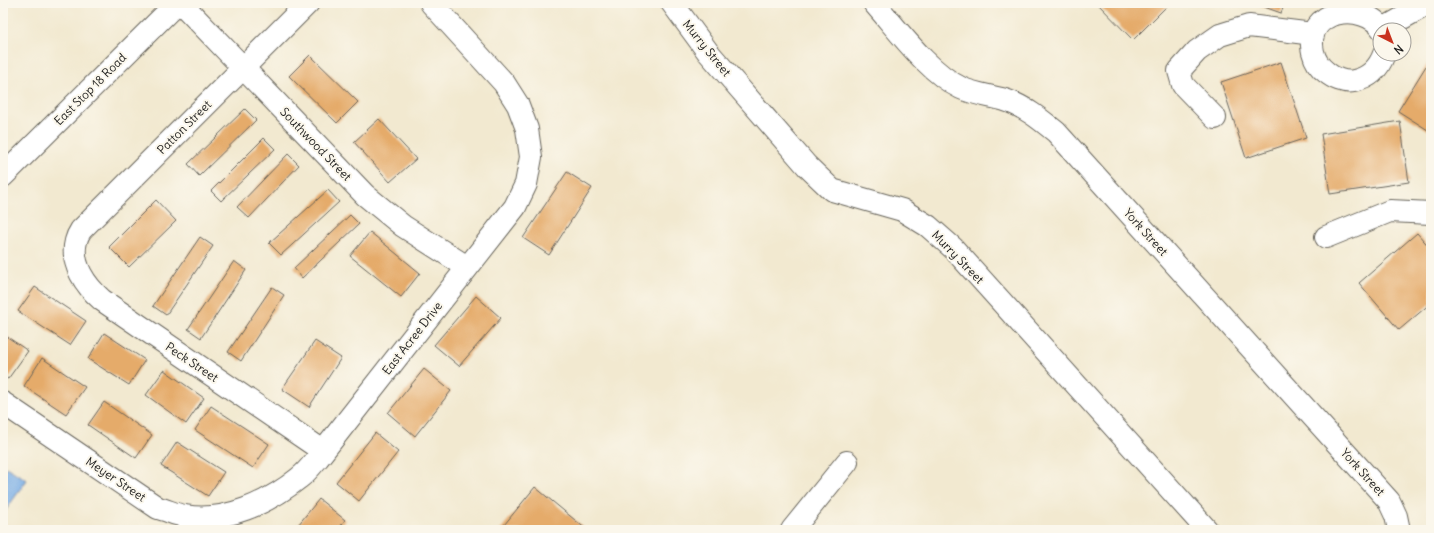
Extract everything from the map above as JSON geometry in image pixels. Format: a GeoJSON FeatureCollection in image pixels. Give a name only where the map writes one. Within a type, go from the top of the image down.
{"type":"FeatureCollection","features":[{"type":"Feature","properties":{"kind":"street","name":"East Stop 18 Road"},"geometry":{"type":"LineString","coordinates":[[3,176],[177,3]]}},
{"type":"Feature","properties":{"kind":"street","name":"Southwood Street"},"geometry":{"type":"LineString","coordinates":[[181,3],[365,195],[403,226],[467,267]]}},
{"type":"Feature","properties":{"kind":"street","name":"Patton Street"},"geometry":{"type":"LineString","coordinates":[[75,259],[76,242],[81,230],[308,3]]}},
{"type":"Feature","properties":{"kind":"street","name":"East Acree Drive"},"geometry":{"type":"LineString","coordinates":[[241,511],[275,495],[299,478],[323,451],[515,207],[526,184],[531,157],[527,129],[518,105],[504,83],[431,3]]}},
{"type":"Feature","properties":{"kind":"street","name":"York Street"},"geometry":{"type":"LineString","coordinates":[[874,3],[916,51],[940,74],[961,88],[1007,100],[1033,113],[1056,132],[1389,501],[1396,516],[1399,530]]}},
{"type":"Feature","properties":{"kind":"street"},"geometry":{"type":"LineString","coordinates":[[1395,22],[1429,3]]}},
{"type":"Feature","properties":{"kind":"street","name":"Murry Street"},"geometry":{"type":"LineString","coordinates":[[682,7],[708,52],[807,166],[832,190],[902,210],[928,226],[953,248],[1207,530]]}},
{"type":"Feature","properties":{"kind":"street"},"geometry":{"type":"LineString","coordinates":[[1379,22],[1376,18],[1365,10],[1353,7],[1340,8],[1328,13],[1319,22],[1313,34],[1312,47],[1315,60],[1321,69],[1331,76],[1342,80],[1353,81],[1364,78],[1374,72],[1382,62]]}},
{"type":"Feature","properties":{"kind":"street"},"geometry":{"type":"LineString","coordinates":[[1215,118],[1182,85],[1179,71],[1197,51],[1220,35],[1248,26],[1313,34]]}},
{"type":"Feature","properties":{"kind":"street"},"geometry":{"type":"LineString","coordinates":[[1326,237],[1390,211],[1431,213]]}},
{"type":"Feature","properties":{"kind":"street","name":"Peck Street"},"geometry":{"type":"LineString","coordinates":[[75,259],[81,275],[91,291],[102,300],[323,451]]}},
{"type":"Feature","properties":{"kind":"street","name":"Meyer Street"},"geometry":{"type":"LineString","coordinates":[[3,403],[158,508],[185,516],[209,517],[241,511]]}},
{"type":"Feature","properties":{"kind":"street"},"geometry":{"type":"LineString","coordinates":[[792,530],[847,462]]}},
{"type":"Feature","properties":{"kind":"water"},"geometry":{"type":"Polygon","coordinates":[[[6,467],[27,480],[3,514],[3,472],[6,467]]]}},
{"type":"Feature","properties":{"kind":"building"},"geometry":{"type":"Polygon","coordinates":[[[1097,3],[1170,3],[1133,40],[1097,3]]]}},
{"type":"Feature","properties":{"kind":"building"},"geometry":{"type":"Polygon","coordinates":[[[1253,3],[1285,3],[1281,13],[1253,3]]]}},
{"type":"Feature","properties":{"kind":"building"},"geometry":{"type":"Polygon","coordinates":[[[310,55],[358,102],[337,123],[289,76],[310,55]]]}},
{"type":"Feature","properties":{"kind":"building"},"geometry":{"type":"Polygon","coordinates":[[[1431,58],[1431,132],[1398,111],[1431,58]]]}},
{"type":"Feature","properties":{"kind":"building"},"geometry":{"type":"Polygon","coordinates":[[[1281,62],[1306,138],[1246,158],[1221,82],[1281,62]]]}},
{"type":"Feature","properties":{"kind":"building"},"geometry":{"type":"Polygon","coordinates":[[[245,109],[256,120],[199,176],[188,164],[245,109]]]}},
{"type":"Feature","properties":{"kind":"building"},"geometry":{"type":"Polygon","coordinates":[[[379,119],[416,159],[390,182],[354,142],[379,119]]]}},
{"type":"Feature","properties":{"kind":"building"},"geometry":{"type":"Polygon","coordinates":[[[1400,121],[1409,182],[1330,194],[1321,134],[1400,121]]]}},
{"type":"Feature","properties":{"kind":"building"},"geometry":{"type":"Polygon","coordinates":[[[264,138],[275,149],[221,201],[211,191],[264,138]]]}},
{"type":"Feature","properties":{"kind":"building"},"geometry":{"type":"Polygon","coordinates":[[[288,154],[299,165],[249,218],[237,207],[288,154]]]}},
{"type":"Feature","properties":{"kind":"building"},"geometry":{"type":"Polygon","coordinates":[[[567,172],[592,188],[549,255],[523,238],[567,172]]]}},
{"type":"Feature","properties":{"kind":"building"},"geometry":{"type":"Polygon","coordinates":[[[328,190],[339,202],[281,255],[269,243],[328,190]]]}},
{"type":"Feature","properties":{"kind":"building"},"geometry":{"type":"Polygon","coordinates":[[[156,200],[176,221],[129,267],[109,247],[156,200]]]}},
{"type":"Feature","properties":{"kind":"building"},"geometry":{"type":"Polygon","coordinates":[[[350,215],[359,224],[302,278],[294,268],[350,215]]]}},
{"type":"Feature","properties":{"kind":"building"},"geometry":{"type":"Polygon","coordinates":[[[370,232],[420,273],[401,297],[350,256],[370,232]]]}},
{"type":"Feature","properties":{"kind":"building"},"geometry":{"type":"Polygon","coordinates":[[[1417,233],[1431,249],[1431,303],[1399,330],[1359,283],[1417,233]]]}},
{"type":"Feature","properties":{"kind":"building"},"geometry":{"type":"Polygon","coordinates":[[[200,237],[213,246],[166,315],[153,306],[200,237]]]}},
{"type":"Feature","properties":{"kind":"building"},"geometry":{"type":"Polygon","coordinates":[[[234,261],[246,270],[201,338],[188,329],[234,261]]]}},
{"type":"Feature","properties":{"kind":"building"},"geometry":{"type":"Polygon","coordinates":[[[35,287],[86,321],[70,345],[18,311],[35,287]]]}},
{"type":"Feature","properties":{"kind":"building"},"geometry":{"type":"Polygon","coordinates":[[[272,287],[284,295],[241,361],[228,352],[272,287]]]}},
{"type":"Feature","properties":{"kind":"building"},"geometry":{"type":"Polygon","coordinates":[[[476,296],[501,318],[459,366],[434,345],[476,296]]]}},
{"type":"Feature","properties":{"kind":"building"},"geometry":{"type":"Polygon","coordinates":[[[104,333],[145,360],[129,385],[88,359],[104,333]]]}},
{"type":"Feature","properties":{"kind":"building"},"geometry":{"type":"Polygon","coordinates":[[[3,334],[28,351],[8,379],[3,376],[3,334]]]}},
{"type":"Feature","properties":{"kind":"building"},"geometry":{"type":"Polygon","coordinates":[[[315,341],[341,358],[309,407],[282,389],[315,341]]]}},
{"type":"Feature","properties":{"kind":"building"},"geometry":{"type":"Polygon","coordinates":[[[42,358],[85,387],[66,414],[24,386],[42,358]]]}},
{"type":"Feature","properties":{"kind":"building"},"geometry":{"type":"Polygon","coordinates":[[[424,369],[451,391],[415,436],[388,413],[424,369]]]}},
{"type":"Feature","properties":{"kind":"building"},"geometry":{"type":"Polygon","coordinates":[[[164,370],[204,398],[186,424],[146,395],[164,370]]]}},
{"type":"Feature","properties":{"kind":"building"},"geometry":{"type":"Polygon","coordinates":[[[104,402],[152,435],[136,458],[88,425],[104,402]]]}},
{"type":"Feature","properties":{"kind":"building"},"geometry":{"type":"Polygon","coordinates":[[[211,406],[269,444],[253,468],[195,430],[211,406]]]}},
{"type":"Feature","properties":{"kind":"building"},"geometry":{"type":"Polygon","coordinates":[[[375,433],[398,452],[359,501],[336,482],[375,433]]]}},
{"type":"Feature","properties":{"kind":"building"},"geometry":{"type":"Polygon","coordinates":[[[177,442],[224,472],[208,496],[161,466],[177,442]]]}},
{"type":"Feature","properties":{"kind":"building"},"geometry":{"type":"Polygon","coordinates":[[[535,487],[587,530],[500,530],[535,487]]]}},
{"type":"Feature","properties":{"kind":"building"},"geometry":{"type":"Polygon","coordinates":[[[319,499],[345,520],[338,530],[294,530],[319,499]]]}}]}
